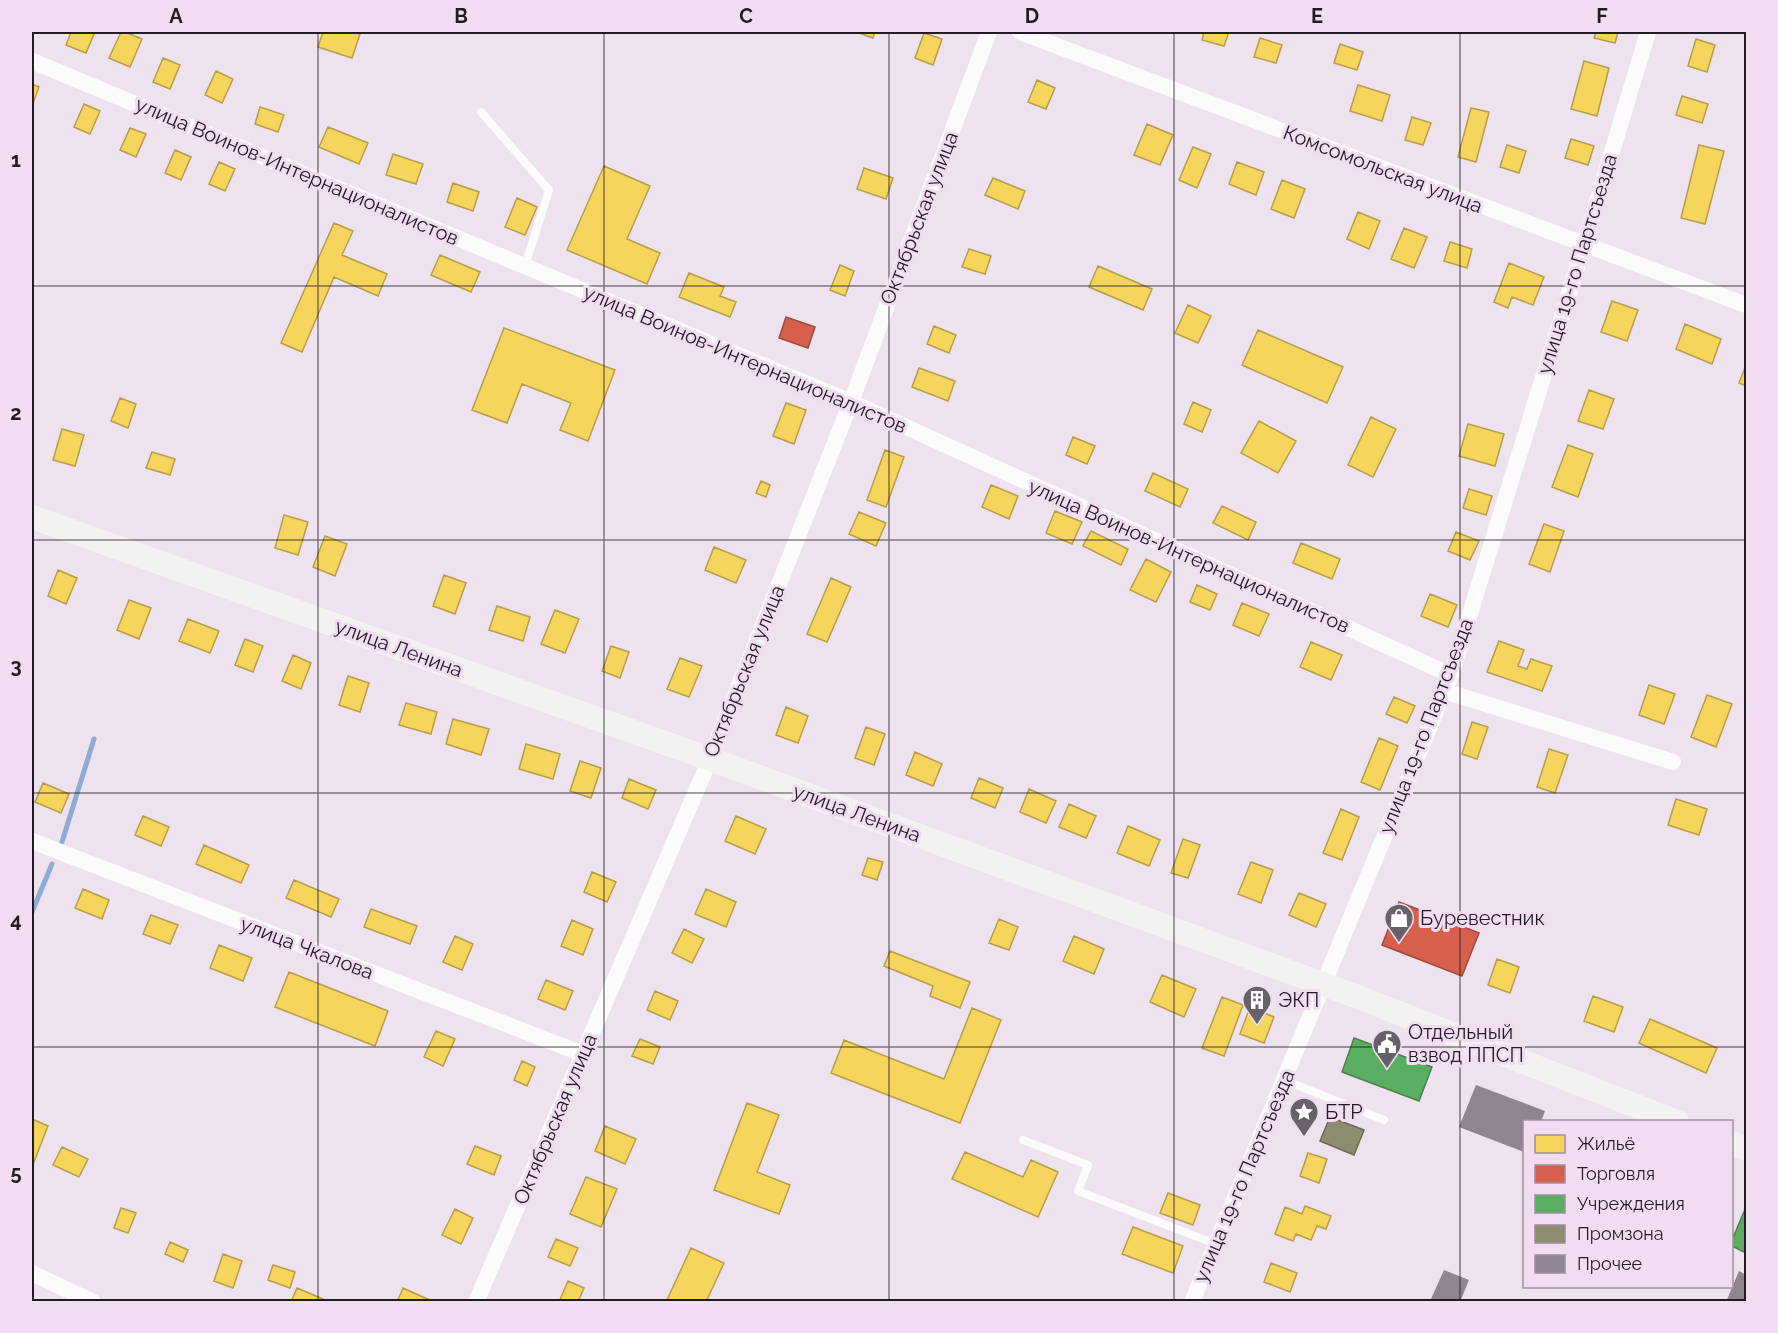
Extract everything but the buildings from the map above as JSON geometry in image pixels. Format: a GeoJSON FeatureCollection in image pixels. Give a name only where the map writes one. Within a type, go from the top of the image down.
{"type":"FeatureCollection","features":[{"type":"Feature","properties":{"kind":"main road","name":"улица Ленина"},"geometry":{"type":"LineString","coordinates":[[32,518],[710,759],[1324,984],[1672,1120]]}},
{"type":"Feature","properties":{"kind":"street","name":"Октябрьская улица"},"geometry":{"type":"LineString","coordinates":[[476,1302],[710,759],[851,402],[989,32]]}},
{"type":"Feature","properties":{"kind":"street","name":"Комсомольская улица"},"geometry":{"type":"LineString","coordinates":[[1020,32],[1746,305]]}},
{"type":"Feature","properties":{"kind":"street","name":"улица 19-го Партсъезда"},"geometry":{"type":"LineString","coordinates":[[1192,1302],[1451,675],[1648,32]]}},
{"type":"Feature","properties":{"kind":"street","name":"улица Воинов-Интернационалистов"},"geometry":{"type":"LineString","coordinates":[[32,61],[851,402],[1451,675]]}},
{"type":"Feature","properties":{"kind":"street"},"geometry":{"type":"LineString","coordinates":[[1444,691],[1673,762]]}},
{"type":"Feature","properties":{"kind":"street","name":"улица Чкалова"},"geometry":{"type":"LineString","coordinates":[[32,842],[583,1054]]}},
{"type":"Feature","properties":{"kind":"street"},"geometry":{"type":"LineString","coordinates":[[32,1273],[93,1302]]}},
{"type":"Feature","properties":{"kind":"lane"},"geometry":{"type":"LineString","coordinates":[[481,112],[549,190],[525,266]]}},
{"type":"Feature","properties":{"kind":"lane"},"geometry":{"type":"LineString","coordinates":[[1284,1080],[1384,1120]]}},
{"type":"Feature","properties":{"kind":"lane"},"geometry":{"type":"LineString","coordinates":[[1023,1140],[1088,1165],[1078,1191],[1216,1244]]}},
{"type":"Feature","properties":{"kind":"waterway"},"geometry":{"type":"LineString","coordinates":[[62,842],[94,739]]}},
{"type":"Feature","properties":{"kind":"waterway"},"geometry":{"type":"LineString","coordinates":[[32,912],[52,864]]}},
{"type":"Feature","properties":{"kind":"place","name":"Буревестник"},"geometry":{"type":"Point","coordinates":[1399,944]}},
{"type":"Feature","properties":{"kind":"place","name":"ЭКП"},"geometry":{"type":"Point","coordinates":[1257,1026]}},
{"type":"Feature","properties":{"kind":"place","name":"Отдельный взвод ППСП"},"geometry":{"type":"Point","coordinates":[1387,1070]}},
{"type":"Feature","properties":{"kind":"place","name":"БТР"},"geometry":{"type":"Point","coordinates":[1304,1138]}}]}
